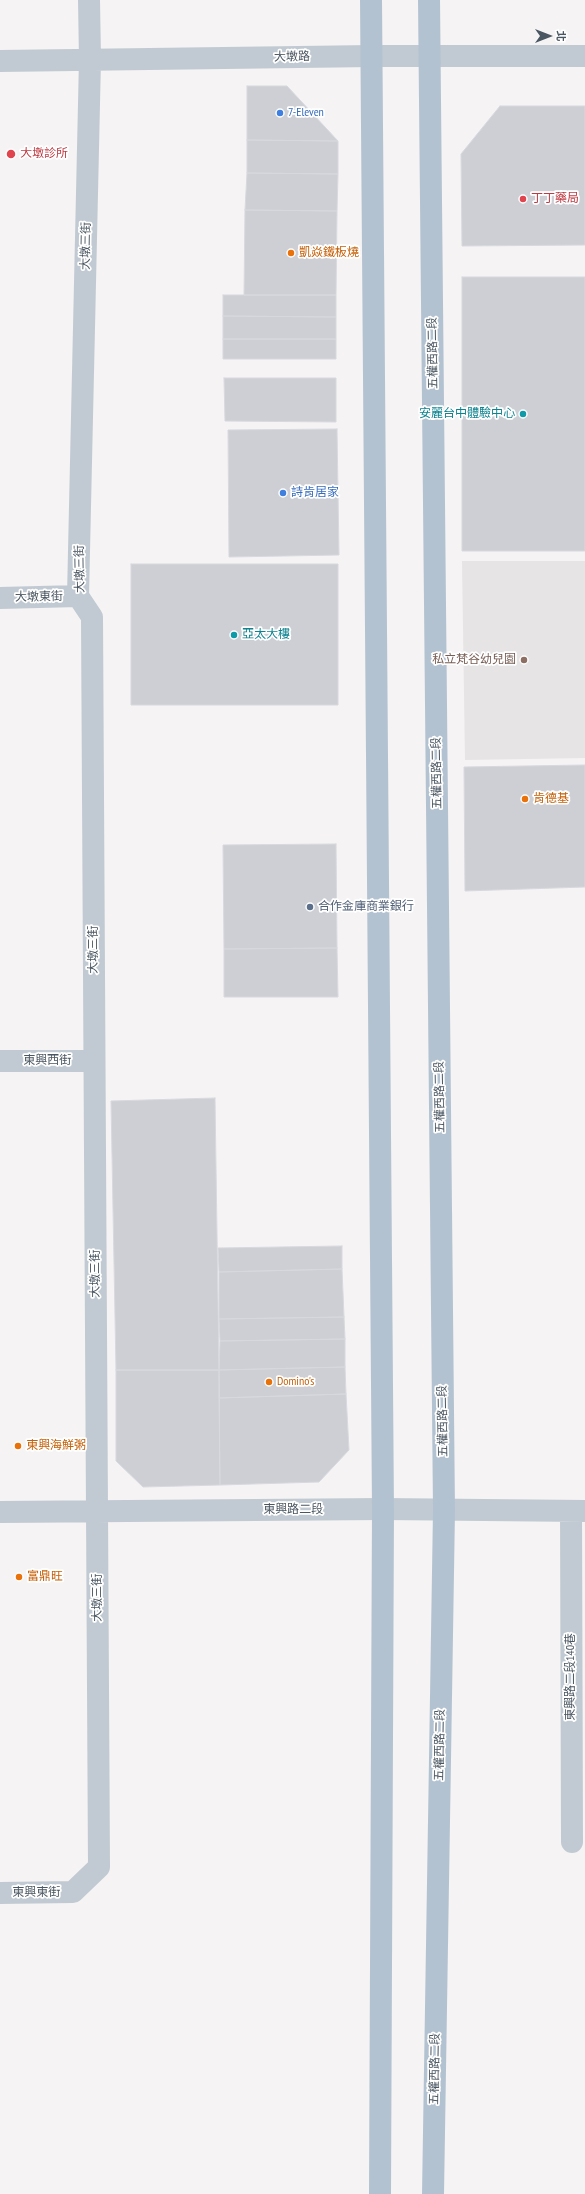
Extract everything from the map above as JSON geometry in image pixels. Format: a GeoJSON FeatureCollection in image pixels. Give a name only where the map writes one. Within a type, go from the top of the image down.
{"type":"FeatureCollection","features":[{"type":"Feature","properties":{"kind":"main road"},"geometry":{"type":"LineString","coordinates":[[371,0],[373,56],[383,1509],[380,2194]]}},
{"type":"Feature","properties":{"kind":"main road","name":"五權西路二段"},"geometry":{"type":"LineString","coordinates":[[429,0],[444,1510],[433,2194]]}},
{"type":"Feature","properties":{"kind":"street","name":"大墩三街"},"geometry":{"type":"LineString","coordinates":[[73,1892],[100,1867],[92,617],[78,596],[90,59],[89,0]]}},
{"type":"Feature","properties":{"kind":"street","name":"大墩路"},"geometry":{"type":"LineString","coordinates":[[0,61],[430,55],[585,56]]}},
{"type":"Feature","properties":{"kind":"street","name":"大墩東街"},"geometry":{"type":"LineString","coordinates":[[0,598],[78,596]]}},
{"type":"Feature","properties":{"kind":"street","name":"東興西街"},"geometry":{"type":"LineString","coordinates":[[0,1061],[94,1060]]}},
{"type":"Feature","properties":{"kind":"street","name":"東興路二段"},"geometry":{"type":"LineString","coordinates":[[0,1512],[383,1509],[578,1511]]}},
{"type":"Feature","properties":{"kind":"street","name":"東興路二段140巷"},"geometry":{"type":"LineString","coordinates":[[572,1842],[578,1511]]}},
{"type":"Feature","properties":{"kind":"street","name":"東興東街"},"geometry":{"type":"LineString","coordinates":[[0,1893],[73,1892]]}},
{"type":"Feature","properties":{"kind":"shaded area","name":"私立梵谷幼兒園"},"geometry":{"type":"Polygon","coordinates":[[[462,561],[585,561],[585,758],[465,760],[462,561]]]}},
{"type":"Feature","properties":{"kind":"building","name":"7-Eleven"},"geometry":{"type":"Polygon","coordinates":[[[247,86],[287,86],[338,141],[247,140],[247,86]]]}},
{"type":"Feature","properties":{"kind":"building","name":"丁丁藥局"},"geometry":{"type":"Polygon","coordinates":[[[500,106],[585,106],[585,245],[462,246],[461,154],[500,106]]]}},
{"type":"Feature","properties":{"kind":"building"},"geometry":{"type":"Polygon","coordinates":[[[247,140],[338,141],[338,174],[247,173],[247,140]]]}},
{"type":"Feature","properties":{"kind":"building"},"geometry":{"type":"Polygon","coordinates":[[[247,173],[338,174],[337,211],[245,210],[247,173]]]}},
{"type":"Feature","properties":{"kind":"building","name":"凱焱鐵板燒"},"geometry":{"type":"Polygon","coordinates":[[[245,210],[337,211],[336,295],[244,295],[245,210]]]}},
{"type":"Feature","properties":{"kind":"building","name":"安麗台中體驗中心"},"geometry":{"type":"Polygon","coordinates":[[[462,277],[585,277],[585,551],[462,551],[462,277]]]}},
{"type":"Feature","properties":{"kind":"building"},"geometry":{"type":"Polygon","coordinates":[[[223,295],[336,295],[336,317],[223,316],[223,295]]]}},
{"type":"Feature","properties":{"kind":"building"},"geometry":{"type":"Polygon","coordinates":[[[223,316],[336,317],[336,339],[223,339],[223,316]]]}},
{"type":"Feature","properties":{"kind":"building"},"geometry":{"type":"Polygon","coordinates":[[[223,339],[336,339],[336,359],[223,359],[223,339]]]}},
{"type":"Feature","properties":{"kind":"building"},"geometry":{"type":"Polygon","coordinates":[[[224,378],[336,378],[336,422],[225,421],[224,378]]]}},
{"type":"Feature","properties":{"kind":"building","name":"詩肯居家"},"geometry":{"type":"Polygon","coordinates":[[[337,429],[339,555],[229,557],[228,430],[337,429]]]}},
{"type":"Feature","properties":{"kind":"building","name":"亞太大樓"},"geometry":{"type":"Polygon","coordinates":[[[131,564],[338,564],[338,705],[131,705],[131,564]]]}},
{"type":"Feature","properties":{"kind":"building","name":"肯德基"},"geometry":{"type":"Polygon","coordinates":[[[585,765],[585,887],[465,891],[464,767],[585,765]]]}},
{"type":"Feature","properties":{"kind":"building"},"geometry":{"type":"Polygon","coordinates":[[[336,844],[337,948],[224,949],[223,845],[336,844]]]}},
{"type":"Feature","properties":{"kind":"building"},"geometry":{"type":"Polygon","coordinates":[[[337,948],[338,997],[224,997],[224,949],[337,948]]]}},
{"type":"Feature","properties":{"kind":"building"},"geometry":{"type":"Polygon","coordinates":[[[215,1098],[219,1370],[116,1370],[111,1101],[215,1098]]]}},
{"type":"Feature","properties":{"kind":"building"},"geometry":{"type":"Polygon","coordinates":[[[342,1246],[342,1269],[219,1272],[218,1248],[342,1246]]]}},
{"type":"Feature","properties":{"kind":"building"},"geometry":{"type":"Polygon","coordinates":[[[342,1269],[344,1317],[219,1319],[219,1272],[342,1269]]]}},
{"type":"Feature","properties":{"kind":"building"},"geometry":{"type":"Polygon","coordinates":[[[344,1317],[345,1339],[220,1341],[219,1319],[344,1317]]]}},
{"type":"Feature","properties":{"kind":"building"},"geometry":{"type":"Polygon","coordinates":[[[345,1339],[345,1367],[219,1370],[220,1341],[345,1339]]]}},
{"type":"Feature","properties":{"kind":"building"},"geometry":{"type":"Polygon","coordinates":[[[345,1367],[346,1394],[219,1398],[219,1370],[345,1367]]]}},
{"type":"Feature","properties":{"kind":"building"},"geometry":{"type":"Polygon","coordinates":[[[116,1370],[219,1370],[220,1485],[143,1487],[116,1461],[116,1370]]]}},
{"type":"Feature","properties":{"kind":"building"},"geometry":{"type":"Polygon","coordinates":[[[346,1394],[349,1450],[319,1482],[220,1485],[219,1398],[346,1394]]]}},
{"type":"Feature","properties":{"kind":"place","name":"7-Eleven"},"geometry":{"type":"Point","coordinates":[280,113]}},
{"type":"Feature","properties":{"kind":"place","name":"大墩診所"},"geometry":{"type":"Point","coordinates":[11,154]}},
{"type":"Feature","properties":{"kind":"place","name":"丁丁藥局"},"geometry":{"type":"Point","coordinates":[523,199]}},
{"type":"Feature","properties":{"kind":"place","name":"凱焱鐵板燒"},"geometry":{"type":"Point","coordinates":[291,253]}},
{"type":"Feature","properties":{"kind":"place","name":"安麗台中體驗中心"},"geometry":{"type":"Point","coordinates":[523,414]}},
{"type":"Feature","properties":{"kind":"place","name":"詩肯居家"},"geometry":{"type":"Point","coordinates":[283,493]}},
{"type":"Feature","properties":{"kind":"place","name":"亞太大樓"},"geometry":{"type":"Point","coordinates":[234,635]}},
{"type":"Feature","properties":{"kind":"place","name":"私立梵谷幼兒園"},"geometry":{"type":"Point","coordinates":[524,660]}},
{"type":"Feature","properties":{"kind":"place","name":"肯德基"},"geometry":{"type":"Point","coordinates":[525,799]}},
{"type":"Feature","properties":{"kind":"place","name":"合作金庫商業銀行"},"geometry":{"type":"Point","coordinates":[310,907]}},
{"type":"Feature","properties":{"kind":"place","name":"Domino's"},"geometry":{"type":"Point","coordinates":[269,1382]}},
{"type":"Feature","properties":{"kind":"place","name":"東興海鮮粥"},"geometry":{"type":"Point","coordinates":[18,1446]}},
{"type":"Feature","properties":{"kind":"place","name":"富鼎旺"},"geometry":{"type":"Point","coordinates":[19,1577]}}]}
